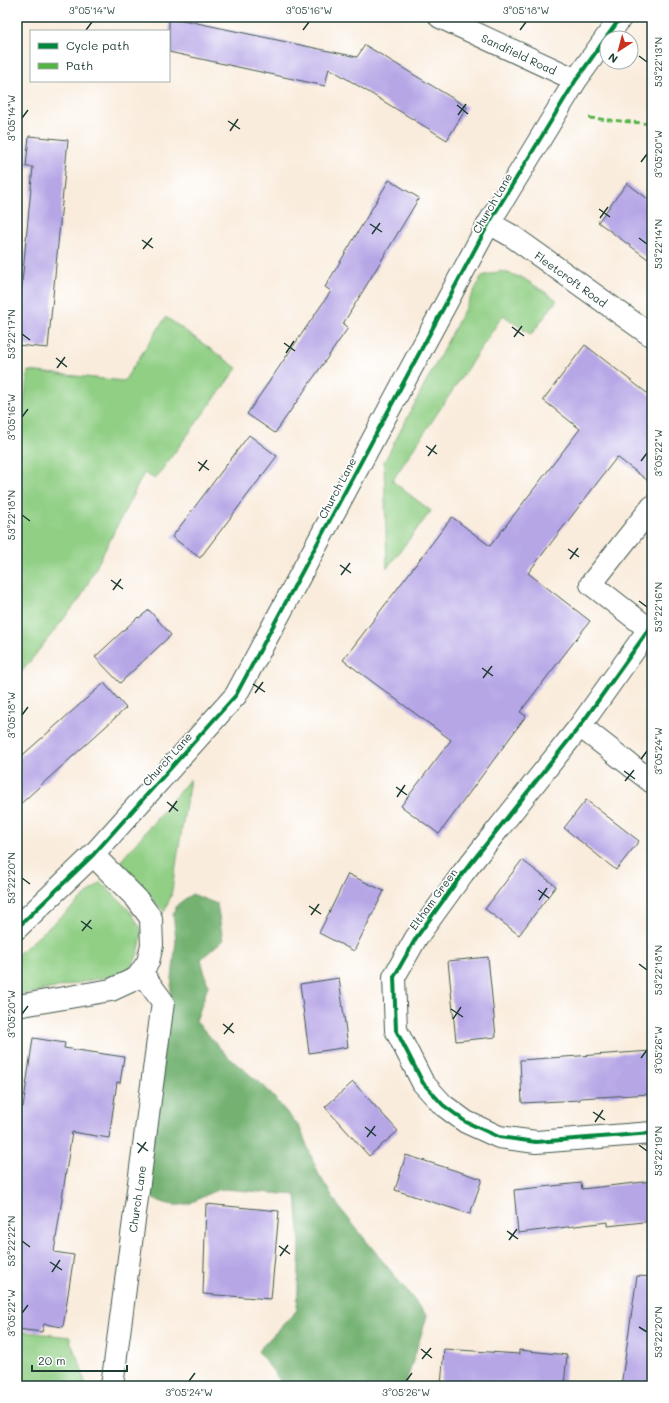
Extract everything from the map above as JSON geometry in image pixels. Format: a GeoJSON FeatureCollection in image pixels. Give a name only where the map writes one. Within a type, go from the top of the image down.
{"type":"FeatureCollection","features":[{"type":"Feature","properties":{"kind":"street","name":"Sandfield Road"},"geometry":{"type":"LineString","coordinates":[[440,17],[576,80]]}},
{"type":"Feature","properties":{"kind":"street","name":"Church Lane"},"geometry":{"type":"LineString","coordinates":[[21,918],[93,855],[236,695],[489,223],[576,80],[621,17]]}},
{"type":"Feature","properties":{"kind":"street","name":"Fleetcroft Road"},"geometry":{"type":"LineString","coordinates":[[489,223],[512,236],[652,336]]}},
{"type":"Feature","properties":{"kind":"street"},"geometry":{"type":"LineString","coordinates":[[650,627],[591,584],[652,507]]}},
{"type":"Feature","properties":{"kind":"street","name":"Eltham Green"},"geometry":{"type":"LineString","coordinates":[[650,627],[580,726],[463,873],[416,938],[394,977],[396,1030],[423,1083],[443,1105],[466,1122],[499,1137],[536,1142],[652,1133]]}},
{"type":"Feature","properties":{"kind":"street"},"geometry":{"type":"LineString","coordinates":[[580,726],[652,782]]}},
{"type":"Feature","properties":{"kind":"street"},"geometry":{"type":"LineString","coordinates":[[17,1006],[111,990],[137,978],[148,962],[152,945],[151,918],[136,898],[93,855]]}},
{"type":"Feature","properties":{"kind":"street","name":"Church Lane"},"geometry":{"type":"LineString","coordinates":[[112,1386],[163,1002],[141,972]]}},
{"type":"Feature","properties":{"kind":"green space"},"geometry":{"type":"Polygon","coordinates":[[[501,271],[523,278],[557,300],[531,335],[503,315],[392,481],[431,511],[387,568],[384,462],[482,276],[501,271]]]}},
{"type":"Feature","properties":{"kind":"green space"},"geometry":{"type":"Polygon","coordinates":[[[166,317],[237,368],[155,479],[144,473],[81,597],[20,674],[17,671],[17,460],[28,371],[124,381],[166,317]]]}},
{"type":"Feature","properties":{"kind":"green space"},"geometry":{"type":"Polygon","coordinates":[[[190,779],[171,896],[164,912],[120,862],[190,779]]]}},
{"type":"Feature","properties":{"kind":"green space"},"geometry":{"type":"Polygon","coordinates":[[[101,882],[130,911],[142,930],[139,950],[131,966],[120,974],[17,996],[17,955],[101,882]]]}},
{"type":"Feature","properties":{"kind":"green space"},"geometry":{"type":"Polygon","coordinates":[[[192,894],[217,904],[223,940],[201,959],[208,986],[196,1021],[228,1057],[265,1087],[300,1128],[318,1173],[339,1207],[427,1316],[405,1386],[284,1386],[258,1351],[297,1310],[300,1244],[296,1195],[224,1189],[184,1205],[172,1205],[143,1193],[172,979],[176,940],[173,913],[178,904],[192,894]]]}},
{"type":"Feature","properties":{"kind":"green space"},"geometry":{"type":"Polygon","coordinates":[[[17,1331],[70,1337],[70,1341],[80,1364],[86,1386],[17,1386],[17,1331]]]}},
{"type":"Feature","properties":{"kind":"building"},"geometry":{"type":"Polygon","coordinates":[[[169,17],[357,57],[365,45],[467,107],[447,140],[329,68],[325,86],[170,52],[169,17]]]}},
{"type":"Feature","properties":{"kind":"building"},"geometry":{"type":"Polygon","coordinates":[[[29,136],[68,140],[48,348],[17,345],[17,314],[19,314],[33,167],[26,167],[29,136]]]}},
{"type":"Feature","properties":{"kind":"building"},"geometry":{"type":"Polygon","coordinates":[[[389,180],[419,198],[343,324],[348,328],[275,433],[247,414],[331,291],[325,287],[389,180]]]}},
{"type":"Feature","properties":{"kind":"building"},"geometry":{"type":"Polygon","coordinates":[[[627,183],[652,202],[652,262],[598,222],[627,183]]]}},
{"type":"Feature","properties":{"kind":"building"},"geometry":{"type":"Polygon","coordinates":[[[585,345],[652,397],[652,484],[617,457],[528,573],[590,621],[520,712],[526,716],[439,834],[401,806],[451,740],[343,660],[452,517],[490,546],[580,429],[543,400],[585,345]]]}},
{"type":"Feature","properties":{"kind":"building"},"geometry":{"type":"Polygon","coordinates":[[[249,435],[277,456],[200,558],[172,537],[249,435]]]}},
{"type":"Feature","properties":{"kind":"building"},"geometry":{"type":"Polygon","coordinates":[[[149,610],[171,635],[120,683],[95,657],[138,617],[139,618],[149,610]]]}},
{"type":"Feature","properties":{"kind":"building"},"geometry":{"type":"Polygon","coordinates":[[[104,683],[126,708],[17,807],[17,760],[104,683]]]}},
{"type":"Feature","properties":{"kind":"building"},"geometry":{"type":"Polygon","coordinates":[[[586,800],[639,841],[616,870],[564,828],[586,800]]]}},
{"type":"Feature","properties":{"kind":"building"},"geometry":{"type":"Polygon","coordinates":[[[522,860],[556,886],[519,935],[485,909],[522,860]]]}},
{"type":"Feature","properties":{"kind":"building"},"geometry":{"type":"Polygon","coordinates":[[[348,874],[384,891],[354,951],[319,933],[348,874]]]}},
{"type":"Feature","properties":{"kind":"building"},"geometry":{"type":"Polygon","coordinates":[[[488,957],[496,1037],[456,1041],[448,961],[488,957]]]}},
{"type":"Feature","properties":{"kind":"building"},"geometry":{"type":"Polygon","coordinates":[[[339,978],[348,1047],[309,1053],[300,984],[339,978]]]}},
{"type":"Feature","properties":{"kind":"building"},"geometry":{"type":"Polygon","coordinates":[[[33,1038],[65,1043],[64,1048],[124,1057],[120,1083],[117,1082],[109,1138],[72,1132],[54,1252],[74,1255],[63,1327],[44,1324],[42,1332],[17,1329],[17,1106],[23,1107],[33,1038]]]}},
{"type":"Feature","properties":{"kind":"building"},"geometry":{"type":"Polygon","coordinates":[[[652,1051],[652,1094],[522,1103],[520,1060],[652,1051]]]}},
{"type":"Feature","properties":{"kind":"building"},"geometry":{"type":"Polygon","coordinates":[[[353,1082],[398,1131],[369,1156],[325,1107],[353,1082]]]}},
{"type":"Feature","properties":{"kind":"building"},"geometry":{"type":"Polygon","coordinates":[[[406,1155],[482,1179],[470,1214],[395,1190],[406,1155]]]}},
{"type":"Feature","properties":{"kind":"building"},"geometry":{"type":"Polygon","coordinates":[[[652,1181],[652,1221],[608,1226],[608,1222],[518,1233],[514,1190],[581,1183],[582,1189],[652,1181]]]}},
{"type":"Feature","properties":{"kind":"building"},"geometry":{"type":"Polygon","coordinates":[[[206,1204],[279,1211],[271,1299],[203,1294],[206,1204]]]}},
{"type":"Feature","properties":{"kind":"building"},"geometry":{"type":"Polygon","coordinates":[[[637,1276],[652,1277],[652,1386],[621,1386],[637,1276]]]}},
{"type":"Feature","properties":{"kind":"building"},"geometry":{"type":"Polygon","coordinates":[[[444,1349],[519,1354],[519,1350],[567,1355],[564,1386],[441,1386],[444,1349]]]}},
{"type":"Feature","properties":{"kind":"marked path"},"geometry":{"type":"LineString","coordinates":[[589,118],[652,124]]}},
{"type":"Feature","properties":{"kind":"cycle path"},"geometry":{"type":"LineString","coordinates":[[17,928],[93,855],[236,695],[489,223],[576,80],[621,17]]}},
{"type":"Feature","properties":{"kind":"cycle path"},"geometry":{"type":"LineString","coordinates":[[652,625],[580,726],[463,873],[416,938],[394,977],[396,1030],[423,1083],[443,1105],[466,1122],[499,1137],[536,1142],[652,1133]]}}]}
